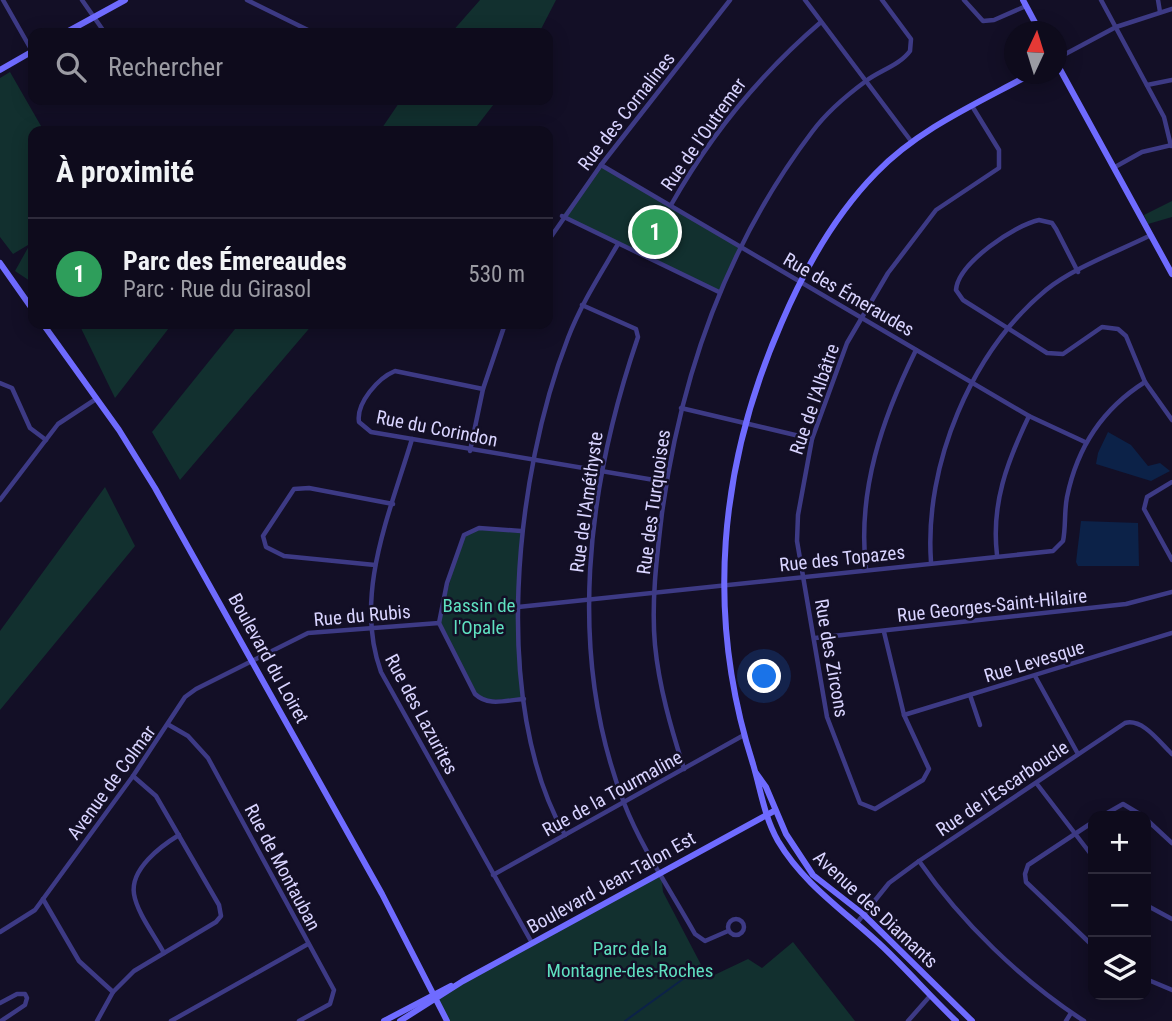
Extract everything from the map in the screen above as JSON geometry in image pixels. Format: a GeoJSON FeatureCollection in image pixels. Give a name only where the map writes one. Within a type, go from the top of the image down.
{"type":"FeatureCollection","features":[{"type":"Feature","properties":{"kind":"street"},"geometry":{"type":"LineString","coordinates":[[3,0],[28,42]]}},
{"type":"Feature","properties":{"kind":"street"},"geometry":{"type":"LineString","coordinates":[[82,0],[101,28]]}},
{"type":"Feature","properties":{"kind":"street"},"geometry":{"type":"LineString","coordinates":[[74,28],[125,0]]}},
{"type":"Feature","properties":{"kind":"street"},"geometry":{"type":"LineString","coordinates":[[247,0],[304,28]]}},
{"type":"Feature","properties":{"kind":"street","name":"Rue des Cornalines"},"geometry":{"type":"LineString","coordinates":[[553,232],[601,164],[730,0]]}},
{"type":"Feature","properties":{"kind":"street"},"geometry":{"type":"LineString","coordinates":[[805,0],[911,141]]}},
{"type":"Feature","properties":{"kind":"street","name":"Rue des Turquoises"},"geometry":{"type":"LineString","coordinates":[[684,769],[661,687],[655,643],[655,593],[666,482],[681,408],[698,348],[719,292],[741,247],[792,159],[815,128],[866,81],[907,55],[911,45],[908,34],[882,0]]}},
{"type":"Feature","properties":{"kind":"street"},"geometry":{"type":"LineString","coordinates":[[964,0],[983,21],[994,20],[1024,3],[1034,21]]}},
{"type":"Feature","properties":{"kind":"street"},"geometry":{"type":"LineString","coordinates":[[1101,0],[1164,117],[1171,146],[1142,152],[1115,167]]}},
{"type":"Feature","properties":{"kind":"street"},"geometry":{"type":"LineString","coordinates":[[1158,0],[1160,12]]}},
{"type":"Feature","properties":{"kind":"street"},"geometry":{"type":"LineString","coordinates":[[1067,54],[1115,27],[1172,9]]}},
{"type":"Feature","properties":{"kind":"street","name":"Rue de l'Outremer"},"geometry":{"type":"LineString","coordinates":[[671,205],[724,122],[757,82],[821,22]]}},
{"type":"Feature","properties":{"kind":"street"},"geometry":{"type":"LineString","coordinates":[[0,70],[28,54]]}},
{"type":"Feature","properties":{"kind":"street"},"geometry":{"type":"LineString","coordinates":[[1067,80],[1172,274]]}},
{"type":"Feature","properties":{"kind":"street"},"geometry":{"type":"LineString","coordinates":[[1147,85],[1172,80]]}},
{"type":"Feature","properties":{"kind":"street","name":"Avenue des Diamants"},"geometry":{"type":"LineString","coordinates":[[956,1021],[856,924],[807,881],[784,849],[765,815],[731,671],[724,585],[728,508],[744,422],[770,350],[800,282],[848,207],[873,176],[911,141],[1013,84]]}},
{"type":"Feature","properties":{"kind":"street","name":"Rue de l'Albâtre"},"geometry":{"type":"LineString","coordinates":[[802,576],[797,515],[812,439],[837,366],[888,272],[936,210],[999,168],[999,150],[972,106]]}},
{"type":"Feature","properties":{"kind":"street","name":"Rue des Émeraudes"},"geometry":{"type":"LineString","coordinates":[[601,164],[1029,416],[1085,442]]}},
{"type":"Feature","properties":{"kind":"street"},"geometry":{"type":"LineString","coordinates":[[562,216],[719,292]]}},
{"type":"Feature","properties":{"kind":"street"},"geometry":{"type":"LineString","coordinates":[[1078,272],[1056,229],[1046,220],[1032,221],[996,241],[959,278],[956,290],[964,300],[1047,353],[1069,350],[1094,330],[1102,327],[1118,329],[1126,336],[1145,382],[1172,421]]}},
{"type":"Feature","properties":{"kind":"street"},"geometry":{"type":"LineString","coordinates":[[932,562],[929,520],[938,472],[953,425],[1007,328],[1049,288],[1151,235]]}},
{"type":"Feature","properties":{"kind":"street"},"geometry":{"type":"LineString","coordinates":[[565,835],[554,817],[534,754],[524,699],[518,607],[521,531],[533,461],[554,378],[582,305],[618,244]]}},
{"type":"Feature","properties":{"kind":"street"},"geometry":{"type":"LineString","coordinates":[[0,263],[28,303]]}},
{"type":"Feature","properties":{"kind":"street","name":"Rue de l'Améthyste"},"geometry":{"type":"LineString","coordinates":[[582,305],[615,317],[637,332],[619,391],[600,472],[591,543],[589,599],[592,678],[608,756],[640,840],[700,939],[711,940],[728,931]]}},
{"type":"Feature","properties":{"kind":"street","name":"Boulevard du Loiret"},"geometry":{"type":"LineString","coordinates":[[47,329],[155,488],[382,894],[447,1021]]}},
{"type":"Feature","properties":{"kind":"street"},"geometry":{"type":"LineString","coordinates":[[470,450],[483,389],[503,329]]}},
{"type":"Feature","properties":{"kind":"street"},"geometry":{"type":"LineString","coordinates":[[866,569],[862,528],[868,483],[886,419],[916,350]]}},
{"type":"Feature","properties":{"kind":"street","name":"Rue du Corindon"},"geometry":{"type":"LineString","coordinates":[[483,389],[402,371],[389,373],[359,408],[359,422],[371,432],[666,482]]}},
{"type":"Feature","properties":{"kind":"street"},"geometry":{"type":"LineString","coordinates":[[1085,442],[1104,416],[1126,394],[1145,382]]}},
{"type":"Feature","properties":{"kind":"street"},"geometry":{"type":"LineString","coordinates":[[0,383],[12,388],[30,428],[46,440]]}},
{"type":"Feature","properties":{"kind":"street"},"geometry":{"type":"LineString","coordinates":[[1,496],[58,424],[96,399]]}},
{"type":"Feature","properties":{"kind":"street"},"geometry":{"type":"LineString","coordinates":[[681,408],[812,439]]}},
{"type":"Feature","properties":{"kind":"street"},"geometry":{"type":"LineString","coordinates":[[997,555],[994,527],[1000,486],[1029,416]]}},
{"type":"Feature","properties":{"kind":"street","name":"Rue des Lazurites"},"geometry":{"type":"LineString","coordinates":[[412,439],[370,586],[373,652],[381,672],[532,943]]}},
{"type":"Feature","properties":{"kind":"street","name":"Rue des Topazes"},"geometry":{"type":"LineString","coordinates":[[518,607],[1053,551],[1060,547],[1065,536],[1067,497],[1085,442]]}},
{"type":"Feature","properties":{"kind":"street"},"geometry":{"type":"LineString","coordinates":[[1172,482],[1147,497],[1144,509],[1172,560]]}},
{"type":"Feature","properties":{"kind":"street"},"geometry":{"type":"LineString","coordinates":[[375,565],[285,556],[266,547],[263,536],[294,489],[309,488],[393,504]]}},
{"type":"Feature","properties":{"kind":"street"},"geometry":{"type":"LineString","coordinates":[[521,531],[479,528],[464,535],[447,583],[439,623],[475,694],[482,700],[500,703],[524,699]]}},
{"type":"Feature","properties":{"kind":"street","name":"Rue des Zircons"},"geometry":{"type":"LineString","coordinates":[[802,576],[827,718],[860,803],[867,807],[883,807],[928,774],[929,769],[904,715],[884,632]]}},
{"type":"Feature","properties":{"kind":"street","name":"Rue Georges-Saint-Hilaire"},"geometry":{"type":"LineString","coordinates":[[815,638],[1126,604],[1172,592]]}},
{"type":"Feature","properties":{"kind":"street","name":"Rue du Rubis"},"geometry":{"type":"LineString","coordinates":[[253,661],[308,633],[372,626],[439,623]]}},
{"type":"Feature","properties":{"kind":"street","name":"Rue Levesque"},"geometry":{"type":"LineString","coordinates":[[904,715],[1172,633]]}},
{"type":"Feature","properties":{"kind":"street","name":"Avenue de Colmar"},"geometry":{"type":"LineString","coordinates":[[0,932],[35,910],[169,725],[185,697],[196,688],[253,661]]}},
{"type":"Feature","properties":{"kind":"street"},"geometry":{"type":"LineString","coordinates":[[1035,676],[1078,754]]}},
{"type":"Feature","properties":{"kind":"street"},"geometry":{"type":"LineString","coordinates":[[970,695],[980,725]]}},
{"type":"Feature","properties":{"kind":"street","name":"Rue de l'Escarboucle"},"geometry":{"type":"LineString","coordinates":[[856,924],[889,883],[1131,721],[1142,726],[1172,754]]}},
{"type":"Feature","properties":{"kind":"street","name":"Rue de Montauban"},"geometry":{"type":"LineString","coordinates":[[169,725],[188,736],[208,758],[335,996],[330,1004],[299,1021]]}},
{"type":"Feature","properties":{"kind":"street","name":"Rue de la Tourmaline"},"geometry":{"type":"LineString","coordinates":[[493,875],[744,735]]}},
{"type":"Feature","properties":{"kind":"street","name":"Avenue des Diamants"},"geometry":{"type":"LineString","coordinates":[[755,771],[766,787],[774,811],[797,854],[813,875],[863,914],[972,1021]]}},
{"type":"Feature","properties":{"kind":"street"},"geometry":{"type":"LineString","coordinates":[[97,1021],[113,992],[134,971],[216,922],[220,916],[219,905],[156,796],[133,776]]}},
{"type":"Feature","properties":{"kind":"street"},"geometry":{"type":"LineString","coordinates":[[1037,784],[1088,851]]}},
{"type":"Feature","properties":{"kind":"street"},"geometry":{"type":"LineString","coordinates":[[1111,811],[1123,804],[1134,811]]}},
{"type":"Feature","properties":{"kind":"street","name":"Boulevard Jean-Talon Est"},"geometry":{"type":"LineString","coordinates":[[384,1021],[434,997],[774,811]]}},
{"type":"Feature","properties":{"kind":"street"},"geometry":{"type":"LineString","coordinates":[[1151,824],[1172,843]]}},
{"type":"Feature","properties":{"kind":"street"},"geometry":{"type":"LineString","coordinates":[[1088,825],[1028,865],[1025,878],[1088,941]]}},
{"type":"Feature","properties":{"kind":"street"},"geometry":{"type":"LineString","coordinates":[[164,953],[136,900],[134,888],[154,854],[179,835]]}},
{"type":"Feature","properties":{"kind":"street"},"geometry":{"type":"LineString","coordinates":[[919,861],[944,897],[995,949],[1084,1021]]}},
{"type":"Feature","properties":{"kind":"street"},"geometry":{"type":"LineString","coordinates":[[43,899],[79,961],[113,992]]}},
{"type":"Feature","properties":{"kind":"street"},"geometry":{"type":"LineString","coordinates":[[1151,908],[1172,919]]}},
{"type":"Feature","properties":{"kind":"street"},"geometry":{"type":"LineString","coordinates":[[171,1021],[308,944]]}},
{"type":"Feature","properties":{"kind":"street"},"geometry":{"type":"LineString","coordinates":[[1151,981],[1172,990]]}},
{"type":"Feature","properties":{"kind":"street"},"geometry":{"type":"LineString","coordinates":[[0,1003],[17,994],[25,994],[27,998],[25,1004],[1,1021]]}},
{"type":"Feature","properties":{"kind":"street"},"geometry":{"type":"LineString","coordinates":[[908,1021],[930,996]]}},
{"type":"Feature","properties":{"kind":"street","name":"Boulevard Jean-Talon Est"},"geometry":{"type":"LineString","coordinates":[[400,1021],[434,997]]}},
{"type":"Feature","properties":{"kind":"street"},"geometry":{"type":"LineString","coordinates":[[1066,1021],[1072,1013]]}},
{"type":"Feature","properties":{"kind":"green space"},"geometry":{"type":"Polygon","coordinates":[[[480,0],[556,0],[542,28],[455,28],[480,0]]]}},
{"type":"Feature","properties":{"kind":"green space"},"geometry":{"type":"Polygon","coordinates":[[[10,72],[41,126],[28,126],[28,245],[13,254],[0,237],[0,78],[10,72]]]}},
{"type":"Feature","properties":{"kind":"green space"},"geometry":{"type":"Polygon","coordinates":[[[398,105],[493,105],[477,126],[383,126],[398,105]]]}},
{"type":"Feature","properties":{"kind":"green space"},"geometry":{"type":"Polygon","coordinates":[[[601,165],[741,247],[719,292],[562,216],[601,165]]]}},
{"type":"Feature","properties":{"kind":"green space"},"geometry":{"type":"Polygon","coordinates":[[[1172,201],[1172,217],[1148,224],[1144,215],[1172,201]]]}},
{"type":"Feature","properties":{"kind":"green space"},"geometry":{"type":"Polygon","coordinates":[[[28,248],[28,280],[15,271],[28,248]]]}},
{"type":"Feature","properties":{"kind":"green space"},"geometry":{"type":"Polygon","coordinates":[[[81,329],[168,329],[115,398],[81,329]]]}},
{"type":"Feature","properties":{"kind":"green space"},"geometry":{"type":"Polygon","coordinates":[[[235,329],[309,329],[180,480],[152,432],[235,329]]]}},
{"type":"Feature","properties":{"kind":"green space"},"geometry":{"type":"Polygon","coordinates":[[[105,487],[135,546],[0,710],[0,631],[105,487]]]}},
{"type":"Feature","properties":{"kind":"green space","name":"Bassin de l'Opale"},"geometry":{"type":"Polygon","coordinates":[[[472,529],[521,531],[518,607],[524,699],[482,700],[475,694],[439,623],[461,540],[472,529]]]}},
{"type":"Feature","properties":{"kind":"green space","name":"Parc de la Montagne-des-Roches"},"geometry":{"type":"Polygon","coordinates":[[[661,872],[663,892],[708,978],[748,959],[762,968],[793,942],[855,1021],[447,1021],[436,1001],[463,981],[661,872]]]}},
{"type":"Feature","properties":{"kind":"water"},"geometry":{"type":"Polygon","coordinates":[[[1108,432],[1131,445],[1148,466],[1160,463],[1170,471],[1151,481],[1096,464],[1108,432]]]}},
{"type":"Feature","properties":{"kind":"water"},"geometry":{"type":"Polygon","coordinates":[[[1081,521],[1138,523],[1139,566],[1078,566],[1076,562],[1081,521]]]}},
{"type":"Feature","properties":{"kind":"waterway"},"geometry":{"type":"LineString","coordinates":[[625,1021],[690,974]]}},
{"type":"Feature","properties":{"kind":"place","name":"Parc des Émereaudes"},"geometry":{"type":"Point","coordinates":[655,232]}}]}
